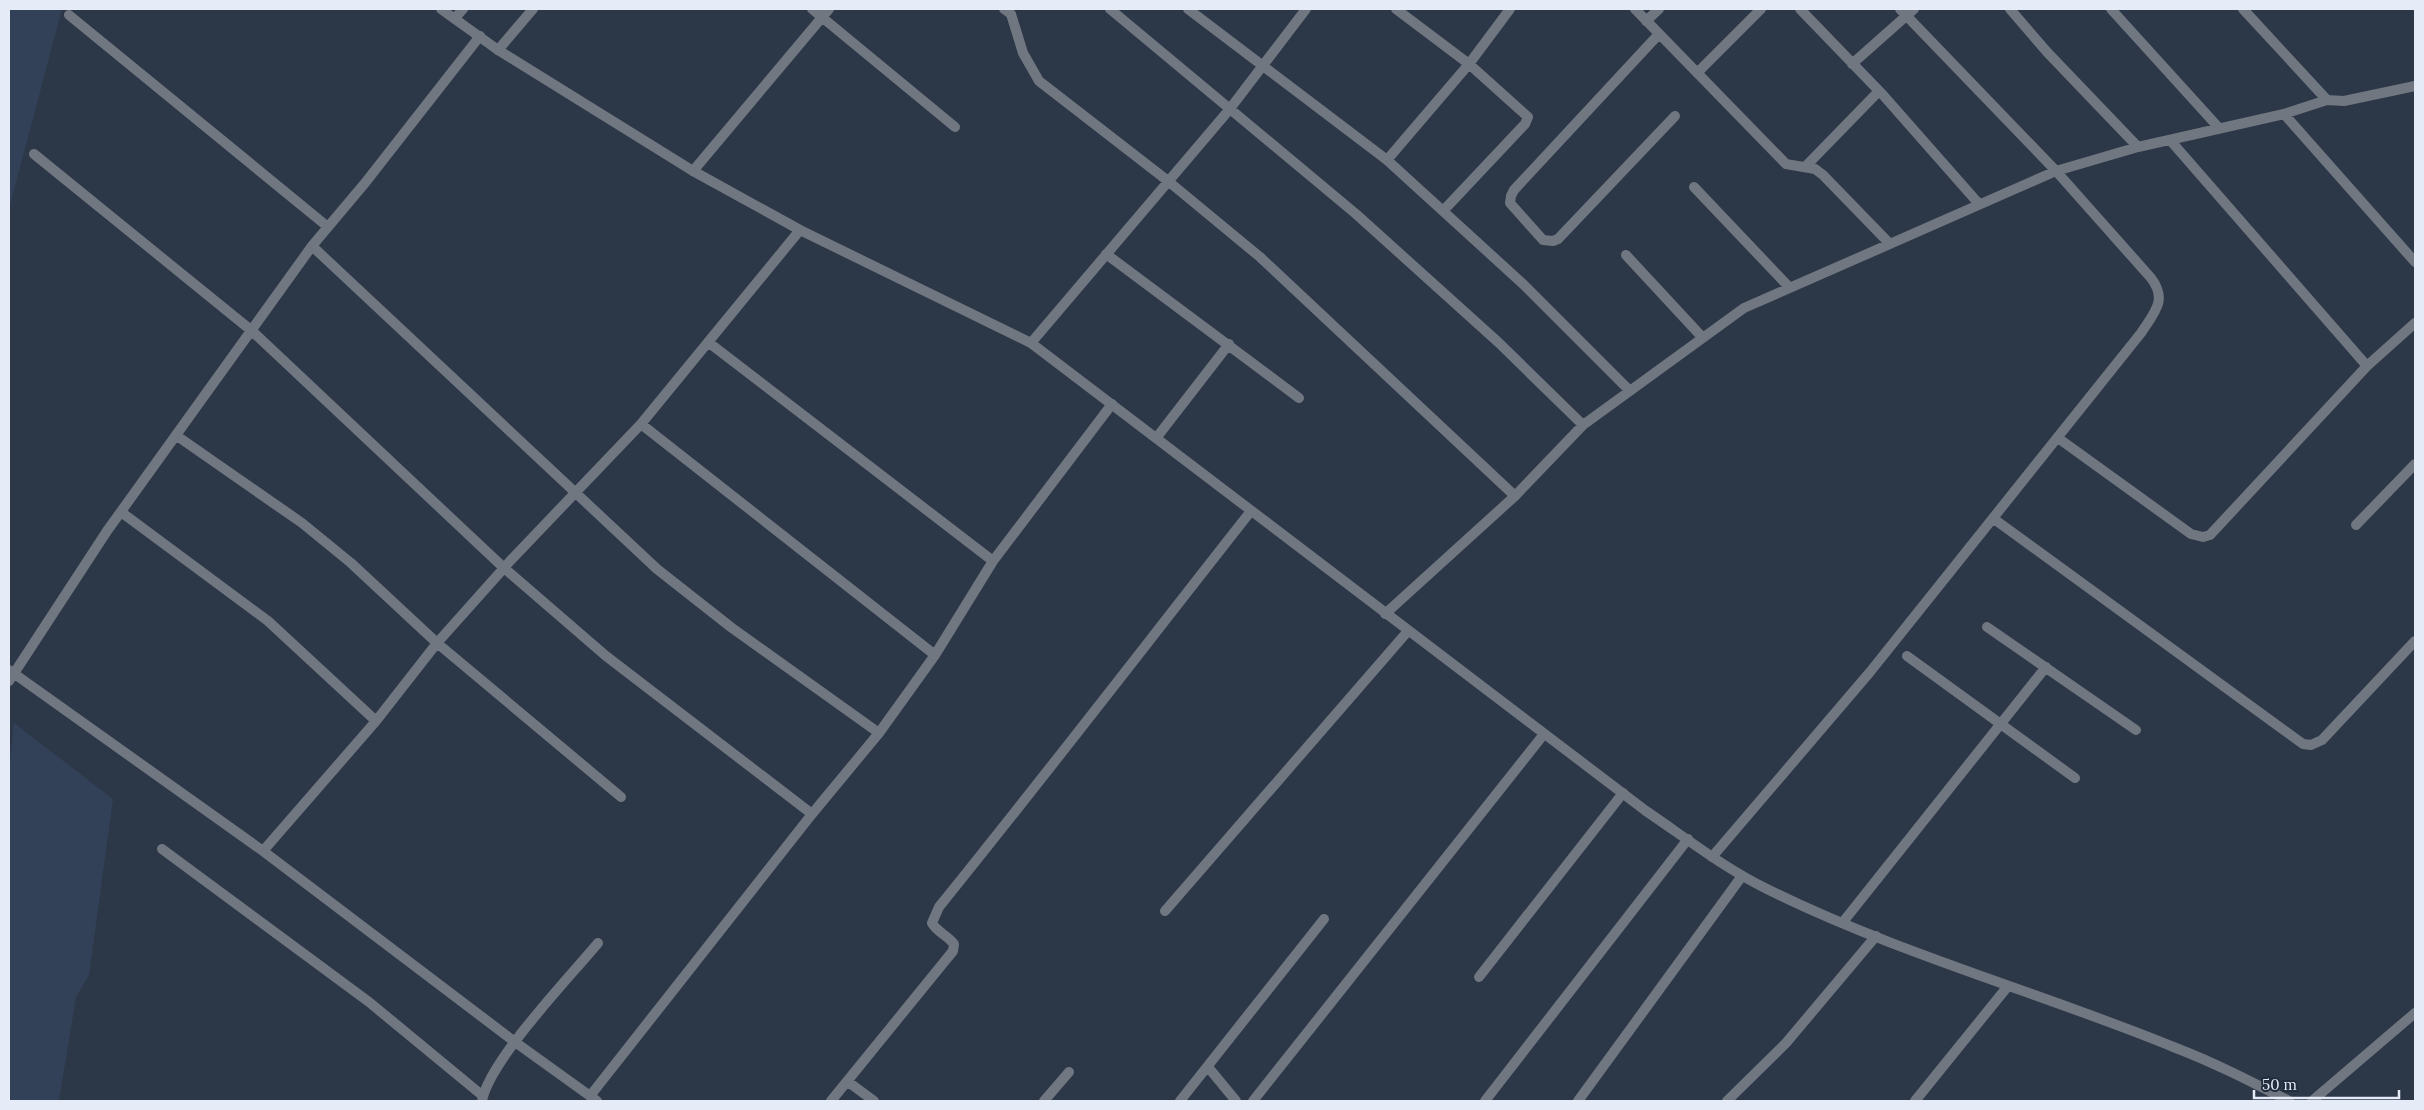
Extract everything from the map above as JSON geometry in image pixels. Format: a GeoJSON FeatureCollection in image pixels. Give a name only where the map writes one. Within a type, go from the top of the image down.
{"type":"FeatureCollection","features":[{"type":"Feature","properties":{"kind":"street"},"geometry":{"type":"LineString","coordinates":[[441,9],[498,50],[693,171],[800,230],[1031,343],[1157,437],[1385,614],[1544,734],[1712,857],[1742,876],[1876,936],[2176,1047],[2289,1101]]}},
{"type":"Feature","properties":{"kind":"street"},"geometry":{"type":"LineString","coordinates":[[455,18],[462,9]]}},
{"type":"Feature","properties":{"kind":"street"},"geometry":{"type":"LineString","coordinates":[[498,50],[533,9]]}},
{"type":"Feature","properties":{"kind":"street"},"geometry":{"type":"LineString","coordinates":[[812,9],[825,13],[955,127]]}},
{"type":"Feature","properties":{"kind":"street"},"geometry":{"type":"LineString","coordinates":[[1004,9],[1011,14],[1023,53],[1039,81],[1168,181],[1260,257],[1515,496]]}},
{"type":"Feature","properties":{"kind":"street"},"geometry":{"type":"LineString","coordinates":[[1110,9],[1356,214],[1498,342],[1583,425]]}},
{"type":"Feature","properties":{"kind":"street"},"geometry":{"type":"LineString","coordinates":[[1188,9],[1200,12],[1262,66],[1387,160],[1523,284],[1630,391]]}},
{"type":"Feature","properties":{"kind":"street"},"geometry":{"type":"LineString","coordinates":[[1031,343],[1229,110],[1306,9]]}},
{"type":"Feature","properties":{"kind":"street"},"geometry":{"type":"LineString","coordinates":[[1396,9],[1469,64],[1526,114],[1528,120],[1443,211]]}},
{"type":"Feature","properties":{"kind":"street"},"geometry":{"type":"LineString","coordinates":[[1387,160],[1469,64],[1510,9]]}},
{"type":"Feature","properties":{"kind":"street"},"geometry":{"type":"LineString","coordinates":[[1635,9],[1786,164],[1815,169],[1823,175],[1890,244]]}},
{"type":"Feature","properties":{"kind":"street"},"geometry":{"type":"LineString","coordinates":[[1646,21],[1659,9]]}},
{"type":"Feature","properties":{"kind":"street"},"geometry":{"type":"LineString","coordinates":[[1697,73],[1761,9]]}},
{"type":"Feature","properties":{"kind":"street"},"geometry":{"type":"LineString","coordinates":[[1800,9],[1879,91],[1979,204]]}},
{"type":"Feature","properties":{"kind":"street"},"geometry":{"type":"LineString","coordinates":[[2010,9],[2047,52],[2138,147]]}},
{"type":"Feature","properties":{"kind":"street"},"geometry":{"type":"LineString","coordinates":[[2111,9],[2219,128]]}},
{"type":"Feature","properties":{"kind":"street"},"geometry":{"type":"LineString","coordinates":[[2243,9],[2327,100]]}},
{"type":"Feature","properties":{"kind":"street"},"geometry":{"type":"LineString","coordinates":[[1712,857],[1870,672],[1994,519],[2141,333],[2157,307],[2160,294],[2151,278],[2056,171],[1907,11],[1852,64]]}},
{"type":"Feature","properties":{"kind":"street"},"geometry":{"type":"LineString","coordinates":[[693,171],[825,13]]}},
{"type":"Feature","properties":{"kind":"street"},"geometry":{"type":"LineString","coordinates":[[69,15],[328,227]]}},
{"type":"Feature","properties":{"kind":"street"},"geometry":{"type":"LineString","coordinates":[[1659,34],[1514,190],[1510,203],[1543,240],[1554,241],[1558,239],[1675,116]]}},
{"type":"Feature","properties":{"kind":"street"},"geometry":{"type":"LineString","coordinates":[[480,36],[312,246],[121,512],[10,675],[263,851],[515,1042],[594,1099],[812,814],[879,733],[935,655],[993,561],[1112,404]]}},
{"type":"Feature","properties":{"kind":"street"},"geometry":{"type":"LineString","coordinates":[[1385,614],[1515,496],[1583,425],[1744,308],[2056,171],[2138,147],[2284,114],[2327,100],[2344,101],[2415,86]]}},
{"type":"Feature","properties":{"kind":"street"},"geometry":{"type":"LineString","coordinates":[[1805,167],[1879,91]]}},
{"type":"Feature","properties":{"kind":"street"},"geometry":{"type":"LineString","coordinates":[[2284,114],[2415,262]]}},
{"type":"Feature","properties":{"kind":"street"},"geometry":{"type":"LineString","coordinates":[[2170,140],[2367,366]]}},
{"type":"Feature","properties":{"kind":"street"},"geometry":{"type":"LineString","coordinates":[[34,154],[252,331],[504,568],[606,656],[812,814]]}},
{"type":"Feature","properties":{"kind":"street"},"geometry":{"type":"LineString","coordinates":[[1694,187],[1789,287]]}},
{"type":"Feature","properties":{"kind":"street"},"geometry":{"type":"LineString","coordinates":[[263,851],[376,721],[437,643],[504,568],[641,424],[800,230]]}},
{"type":"Feature","properties":{"kind":"street"},"geometry":{"type":"LineString","coordinates":[[312,246],[657,569],[732,628],[879,733]]}},
{"type":"Feature","properties":{"kind":"street"},"geometry":{"type":"LineString","coordinates":[[1106,254],[1299,398]]}},
{"type":"Feature","properties":{"kind":"street"},"geometry":{"type":"LineString","coordinates":[[1626,255],[1702,337]]}},
{"type":"Feature","properties":{"kind":"street"},"geometry":{"type":"LineString","coordinates":[[2058,438],[2191,534],[2203,537],[2210,535],[2367,366],[2415,322]]}},
{"type":"Feature","properties":{"kind":"street"},"geometry":{"type":"LineString","coordinates":[[708,342],[993,561]]}},
{"type":"Feature","properties":{"kind":"street"},"geometry":{"type":"LineString","coordinates":[[1157,437],[1229,344]]}},
{"type":"Feature","properties":{"kind":"street"},"geometry":{"type":"LineString","coordinates":[[641,424],[935,655]]}},
{"type":"Feature","properties":{"kind":"street"},"geometry":{"type":"LineString","coordinates":[[177,436],[302,523],[351,563],[437,643],[621,797]]}},
{"type":"Feature","properties":{"kind":"street"},"geometry":{"type":"LineString","coordinates":[[2356,525],[2415,464]]}},
{"type":"Feature","properties":{"kind":"street"},"geometry":{"type":"LineString","coordinates":[[831,1101],[953,951],[954,944],[935,929],[932,923],[939,907],[1061,756],[1140,651],[1251,511]]}},
{"type":"Feature","properties":{"kind":"street"},"geometry":{"type":"LineString","coordinates":[[121,512],[268,621],[376,721]]}},
{"type":"Feature","properties":{"kind":"street"},"geometry":{"type":"LineString","coordinates":[[1994,519],[2303,744],[2311,745],[2322,740],[2415,642]]}},
{"type":"Feature","properties":{"kind":"street"},"geometry":{"type":"LineString","coordinates":[[1987,627],[2136,730]]}},
{"type":"Feature","properties":{"kind":"street"},"geometry":{"type":"LineString","coordinates":[[1165,911],[1408,631]]}},
{"type":"Feature","properties":{"kind":"street"},"geometry":{"type":"LineString","coordinates":[[1907,656],[2075,778]]}},
{"type":"Feature","properties":{"kind":"street"},"geometry":{"type":"LineString","coordinates":[[1843,922],[2046,667]]}},
{"type":"Feature","properties":{"kind":"street"},"geometry":{"type":"LineString","coordinates":[[1253,1101],[1544,734]]}},
{"type":"Feature","properties":{"kind":"street"},"geometry":{"type":"LineString","coordinates":[[1479,977],[1623,793]]}},
{"type":"Feature","properties":{"kind":"street"},"geometry":{"type":"LineString","coordinates":[[1485,1101],[1688,839]]}},
{"type":"Feature","properties":{"kind":"street"},"geometry":{"type":"LineString","coordinates":[[162,849],[369,1002],[482,1099],[488,1081],[515,1042],[598,942]]}},
{"type":"Feature","properties":{"kind":"street"},"geometry":{"type":"LineString","coordinates":[[1578,1101],[1742,876]]}},
{"type":"Feature","properties":{"kind":"street"},"geometry":{"type":"LineString","coordinates":[[1180,1101],[1324,919]]}},
{"type":"Feature","properties":{"kind":"street"},"geometry":{"type":"LineString","coordinates":[[1727,1101],[1786,1044],[1876,936]]}},
{"type":"Feature","properties":{"kind":"street"},"geometry":{"type":"LineString","coordinates":[[1915,1101],[2008,986]]}},
{"type":"Feature","properties":{"kind":"street"},"geometry":{"type":"LineString","coordinates":[[2312,1101],[2415,1013]]}},
{"type":"Feature","properties":{"kind":"street"},"geometry":{"type":"LineString","coordinates":[[1208,1067],[1236,1101]]}},
{"type":"Feature","properties":{"kind":"street"},"geometry":{"type":"LineString","coordinates":[[1044,1101],[1069,1072]]}},
{"type":"Feature","properties":{"kind":"street"},"geometry":{"type":"LineString","coordinates":[[847,1081],[874,1101]]}},
{"type":"Feature","properties":{"kind":"shaded area"},"geometry":{"type":"Polygon","coordinates":[[[9,9],[62,9],[9,209],[9,9]]]}},
{"type":"Feature","properties":{"kind":"shaded area"},"geometry":{"type":"Polygon","coordinates":[[[14,723],[113,799],[89,975],[76,997],[59,1101],[9,1101],[9,770],[14,723]]]}}]}
